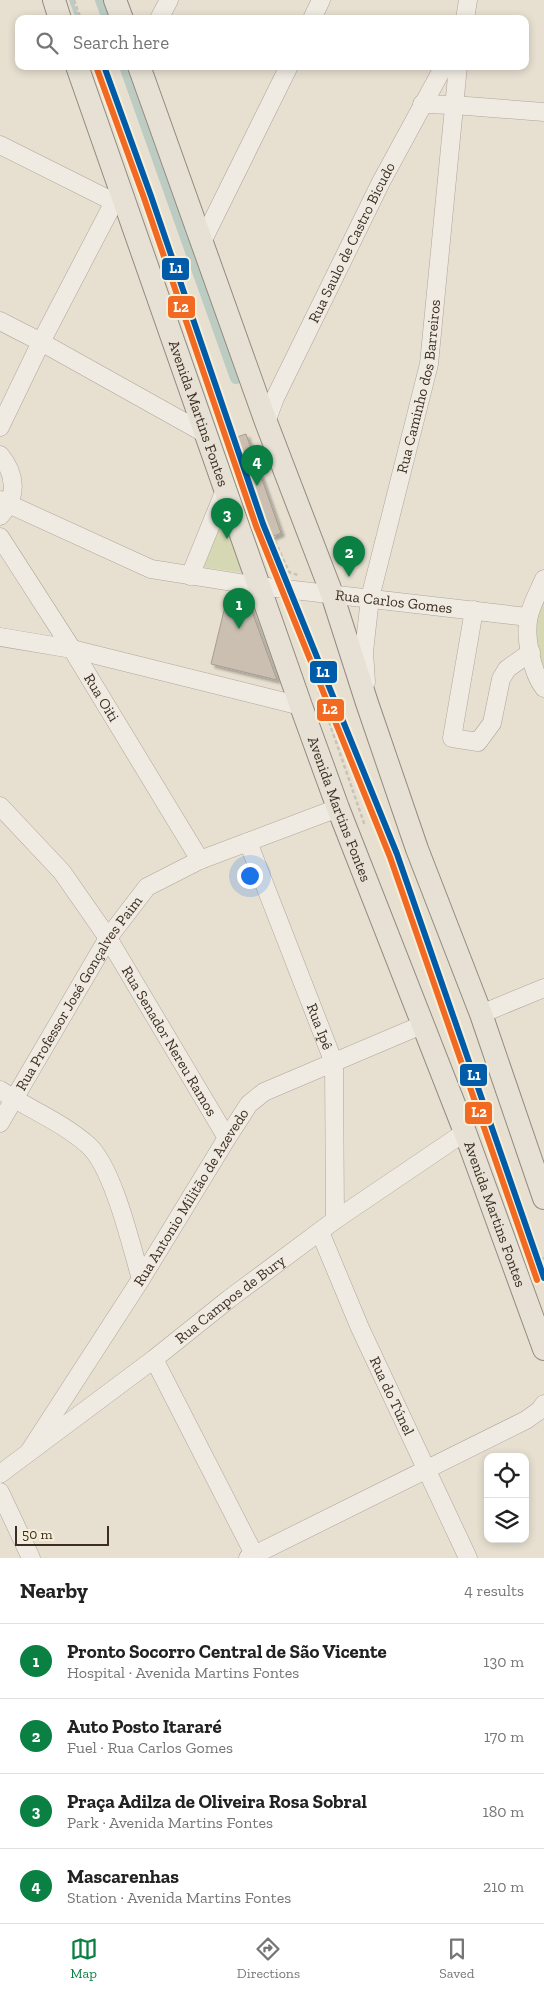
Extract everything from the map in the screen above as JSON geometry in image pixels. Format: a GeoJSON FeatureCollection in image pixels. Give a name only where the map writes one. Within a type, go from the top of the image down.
{"type":"FeatureCollection","features":[{"type":"Feature","properties":{"kind":"main road"},"geometry":{"type":"LineString","coordinates":[[54,0],[59,15]]}},
{"type":"Feature","properties":{"kind":"main road"},"geometry":{"type":"LineString","coordinates":[[115,0],[121,15]]}},
{"type":"Feature","properties":{"kind":"main road","name":"Avenida Martins Fontes"},"geometry":{"type":"LineString","coordinates":[[78,70],[118,200],[225,490],[338,808],[424,1024],[544,1349]]}},
{"type":"Feature","properties":{"kind":"main road"},"geometry":{"type":"LineString","coordinates":[[140,70],[266,422],[332,594],[367,703],[418,848],[538,1162],[544,1198]]}},
{"type":"Feature","properties":{"kind":"street"},"geometry":{"type":"LineString","coordinates":[[161,15],[168,0]]}},
{"type":"Feature","properties":{"kind":"street"},"geometry":{"type":"LineString","coordinates":[[314,15],[321,0]]}},
{"type":"Feature","properties":{"kind":"street"},"geometry":{"type":"LineString","coordinates":[[466,15],[468,0]]}},
{"type":"Feature","properties":{"kind":"street"},"geometry":{"type":"LineString","coordinates":[[201,244],[286,70]]}},
{"type":"Feature","properties":{"kind":"street","name":"Rua Saulo de Castro Bicudo"},"geometry":{"type":"LineString","coordinates":[[266,422],[275,398],[340,266],[422,104],[442,70]]}},
{"type":"Feature","properties":{"kind":"street","name":"Rua Caminho dos Barreiros"},"geometry":{"type":"LineString","coordinates":[[367,703],[364,652],[370,598],[429,364],[458,70]]}},
{"type":"Feature","properties":{"kind":"street"},"geometry":{"type":"LineString","coordinates":[[422,104],[454,104],[544,112]]}},
{"type":"Feature","properties":{"kind":"street"},"geometry":{"type":"LineString","coordinates":[[0,145],[118,200],[41,342],[0,427]]}},
{"type":"Feature","properties":{"kind":"street"},"geometry":{"type":"LineString","coordinates":[[0,321],[204,433]]}},
{"type":"Feature","properties":{"kind":"street"},"geometry":{"type":"LineString","coordinates":[[0,456],[9,466],[13,479],[13,492],[3,507]]}},
{"type":"Feature","properties":{"kind":"street"},"geometry":{"type":"LineString","coordinates":[[190,576],[225,490]]}},
{"type":"Feature","properties":{"kind":"street","name":"Rua Carlos Gomes"},"geometry":{"type":"LineString","coordinates":[[3,507],[151,569],[259,586],[286,580],[332,594],[528,616]]}},
{"type":"Feature","properties":{"kind":"street","name":"Rua Oiti"},"geometry":{"type":"LineString","coordinates":[[0,537],[72,649],[200,860]]}},
{"type":"Feature","properties":{"kind":"street"},"geometry":{"type":"LineString","coordinates":[[544,579],[528,616],[528,639],[533,665],[544,688]]}},
{"type":"Feature","properties":{"kind":"street"},"geometry":{"type":"LineString","coordinates":[[474,610],[452,738],[478,742],[492,723],[501,679],[508,669],[531,652]]}},
{"type":"Feature","properties":{"kind":"street"},"geometry":{"type":"LineString","coordinates":[[0,637],[72,649],[301,706]]}},
{"type":"Feature","properties":{"kind":"street","name":"Rua Senador Nereu Ramos"},"geometry":{"type":"LineString","coordinates":[[0,806],[62,872],[108,938],[227,1138]]}},
{"type":"Feature","properties":{"kind":"street","name":"Rua Professor José Gonçalves Paim"},"geometry":{"type":"LineString","coordinates":[[0,1124],[7,1095],[108,938],[148,886],[200,860],[338,808]]}},
{"type":"Feature","properties":{"kind":"street","name":"Rua Ipê"},"geometry":{"type":"LineString","coordinates":[[248,842],[334,1063],[335,1220]]}},
{"type":"Feature","properties":{"kind":"street"},"geometry":{"type":"LineString","coordinates":[[481,1014],[544,988]]}},
{"type":"Feature","properties":{"kind":"street","name":"Rua Antonio Militão de Azevedo"},"geometry":{"type":"LineString","coordinates":[[29,1452],[141,1279],[249,1104],[264,1092],[424,1024]]}},
{"type":"Feature","properties":{"kind":"street"},"geometry":{"type":"LineString","coordinates":[[7,1095],[64,1127],[90,1146],[107,1171],[141,1279]]}},
{"type":"Feature","properties":{"kind":"street","name":"Rua Campos de Bury"},"geometry":{"type":"LineString","coordinates":[[0,1474],[335,1220],[465,1132]]}},
{"type":"Feature","properties":{"kind":"street","name":"Rua do Túnel"},"geometry":{"type":"LineString","coordinates":[[320,1232],[360,1328],[468,1558]]}},
{"type":"Feature","properties":{"kind":"street"},"geometry":{"type":"LineString","coordinates":[[154,1359],[253,1557],[427,1468],[526,1420],[540,1410],[544,1404]]}},
{"type":"Feature","properties":{"kind":"street"},"geometry":{"type":"LineString","coordinates":[[0,1492],[31,1558]]}},
{"type":"Feature","properties":{"kind":"street"},"geometry":{"type":"LineString","coordinates":[[0,1528],[8,1509]]}},
{"type":"Feature","properties":{"kind":"path"},"geometry":{"type":"LineString","coordinates":[[74,0],[80,15]]}},
{"type":"Feature","properties":{"kind":"path"},"geometry":{"type":"LineString","coordinates":[[99,70],[286,580],[366,828]]}},
{"type":"Feature","properties":{"kind":"path"},"geometry":{"type":"LineString","coordinates":[[276,541],[286,580]]}},
{"type":"Feature","properties":{"kind":"path"},"geometry":{"type":"LineString","coordinates":[[524,1259],[530,1261],[544,1258]]}},
{"type":"Feature","properties":{"kind":"green space"},"geometry":{"type":"Polygon","coordinates":[[[225,512],[251,574],[202,567],[225,512]]]}},
{"type":"Feature","properties":{"kind":"green space"},"geometry":{"type":"Polygon","coordinates":[[[544,591],[544,677],[537,643],[536,625],[544,591]]]}},
{"type":"Feature","properties":{"kind":"building"},"geometry":{"type":"Polygon","coordinates":[[[246,434],[281,533],[269,538],[234,438],[246,434]]]}},
{"type":"Feature","properties":{"kind":"building"},"geometry":{"type":"Polygon","coordinates":[[[228,594],[246,595],[277,680],[211,664],[228,594]]]}},
{"type":"Feature","properties":{"kind":"waterway"},"geometry":{"type":"LineString","coordinates":[[71,0],[77,15]]}},
{"type":"Feature","properties":{"kind":"waterway"},"geometry":{"type":"LineString","coordinates":[[101,0],[107,15]]}},
{"type":"Feature","properties":{"kind":"waterway"},"geometry":{"type":"LineString","coordinates":[[96,70],[230,451]]}},
{"type":"Feature","properties":{"kind":"waterway"},"geometry":{"type":"LineString","coordinates":[[126,70],[236,378]]}},
{"type":"Feature","properties":{"kind":"transit line","name":"L2"},"geometry":{"type":"LineString","coordinates":[[97,70],[144,198],[256,526],[390,857],[537,1280]]}},
{"type":"Feature","properties":{"kind":"transit line","name":"L1"},"geometry":{"type":"LineString","coordinates":[[105,70],[151,196],[263,524],[397,854],[544,1278]]}},
{"type":"Feature","properties":{"kind":"place","name":"Mascarenhas"},"geometry":{"type":"Point","coordinates":[257,486]}},
{"type":"Feature","properties":{"kind":"place","name":"Praça Adilza de Oliveira Rosa Sobral"},"geometry":{"type":"Point","coordinates":[227,539]}},
{"type":"Feature","properties":{"kind":"place","name":"Auto Posto Itararé"},"geometry":{"type":"Point","coordinates":[349,577]}},
{"type":"Feature","properties":{"kind":"place","name":"Pronto Socorro Central de São Vicente"},"geometry":{"type":"Point","coordinates":[239,629]}}]}
